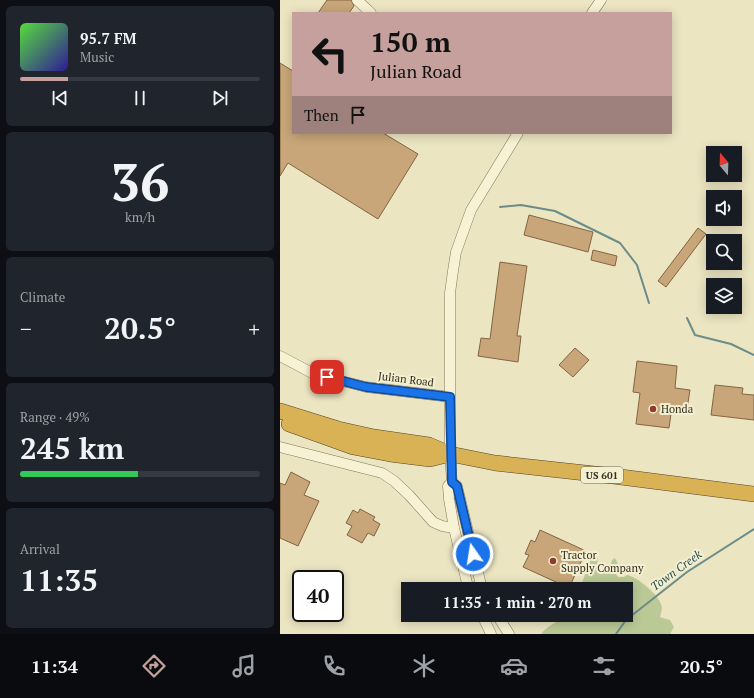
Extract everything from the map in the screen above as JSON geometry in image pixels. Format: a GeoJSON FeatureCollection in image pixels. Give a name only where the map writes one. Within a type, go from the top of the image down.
{"type":"FeatureCollection","features":[{"type":"Feature","properties":{"kind":"highway","name":"US 601"},"geometry":{"type":"LineString","coordinates":[[280,411],[338,429],[374,437],[429,446],[450,454],[495,463],[754,494]]}},
{"type":"Feature","properties":{"kind":"highway","name":"US 601"},"geometry":{"type":"LineString","coordinates":[[280,421],[353,447],[390,454],[430,459],[450,454]]}},
{"type":"Feature","properties":{"kind":"street"},"geometry":{"type":"LineString","coordinates":[[357,0],[370,12]]}},
{"type":"Feature","properties":{"kind":"street"},"geometry":{"type":"LineString","coordinates":[[593,12],[601,0]]}},
{"type":"Feature","properties":{"kind":"street"},"geometry":{"type":"LineString","coordinates":[[467,582],[454,528],[448,486],[452,482],[450,454],[450,293],[452,271],[456,252],[471,210],[517,134]]}},
{"type":"Feature","properties":{"kind":"street","name":"Julian Road"},"geometry":{"type":"LineString","coordinates":[[280,356],[314,374],[366,387],[450,397]]}},
{"type":"Feature","properties":{"kind":"street"},"geometry":{"type":"LineString","coordinates":[[280,447],[382,473],[394,481],[409,495],[433,522],[442,526],[454,528]]}},
{"type":"Feature","properties":{"kind":"street"},"geometry":{"type":"LineString","coordinates":[[452,482],[457,486],[480,582]]}},
{"type":"Feature","properties":{"kind":"street"},"geometry":{"type":"LineString","coordinates":[[485,622],[491,634]]}},
{"type":"Feature","properties":{"kind":"street"},"geometry":{"type":"LineString","coordinates":[[501,622],[509,634]]}},
{"type":"Feature","properties":{"kind":"green space"},"geometry":{"type":"Polygon","coordinates":[[[598,558],[596,569],[601,573],[610,568],[612,560],[615,558],[618,564],[616,574],[618,577],[624,577],[627,575],[642,582],[659,600],[662,606],[660,617],[670,620],[674,627],[670,634],[541,634],[555,622],[633,622],[633,582],[582,582],[591,559],[598,558]]]}},
{"type":"Feature","properties":{"kind":"building"},"geometry":{"type":"Polygon","coordinates":[[[327,0],[351,0],[354,6],[350,12],[319,12],[327,0]]]}},
{"type":"Feature","properties":{"kind":"building"},"geometry":{"type":"Polygon","coordinates":[[[280,63],[292,70],[292,134],[385,134],[418,154],[378,219],[288,163],[280,176],[280,63]]]}},
{"type":"Feature","properties":{"kind":"building"},"geometry":{"type":"Polygon","coordinates":[[[529,215],[593,232],[588,252],[524,235],[529,215]]]}},
{"type":"Feature","properties":{"kind":"building"},"geometry":{"type":"Polygon","coordinates":[[[698,228],[706,234],[666,287],[658,281],[698,228]]]}},
{"type":"Feature","properties":{"kind":"building"},"geometry":{"type":"Polygon","coordinates":[[[593,250],[617,256],[615,266],[591,260],[593,250]]]}},
{"type":"Feature","properties":{"kind":"building"},"geometry":{"type":"Polygon","coordinates":[[[500,262],[527,266],[517,336],[521,336],[518,362],[478,356],[481,338],[490,339],[500,262]]]}},
{"type":"Feature","properties":{"kind":"building"},"geometry":{"type":"Polygon","coordinates":[[[575,348],[589,360],[573,377],[559,365],[575,348]]]}},
{"type":"Feature","properties":{"kind":"building"},"geometry":{"type":"Polygon","coordinates":[[[637,361],[677,366],[675,388],[690,390],[687,409],[672,407],[669,428],[636,424],[640,393],[633,392],[637,361]]]}},
{"type":"Feature","properties":{"kind":"building"},"geometry":{"type":"Polygon","coordinates":[[[715,385],[743,388],[742,394],[754,395],[754,420],[711,415],[715,385]]]}},
{"type":"Feature","properties":{"kind":"building"},"geometry":{"type":"Polygon","coordinates":[[[291,472],[310,482],[304,495],[319,501],[298,546],[280,538],[280,483],[285,485],[291,472]]]}},
{"type":"Feature","properties":{"kind":"building"},"geometry":{"type":"Polygon","coordinates":[[[360,509],[375,517],[373,520],[380,524],[374,536],[368,533],[362,543],[347,535],[352,526],[346,523],[353,510],[358,513],[360,509]]]}},
{"type":"Feature","properties":{"kind":"building","name":"Tractor Supply Company"},"geometry":{"type":"Polygon","coordinates":[[[540,530],[586,551],[572,582],[556,582],[523,567],[529,555],[525,554],[531,540],[535,542],[540,530]]]}},
{"type":"Feature","properties":{"kind":"waterway"},"geometry":{"type":"LineString","coordinates":[[500,207],[521,205],[555,211],[620,243],[637,265],[649,303]]}},
{"type":"Feature","properties":{"kind":"waterway"},"geometry":{"type":"LineString","coordinates":[[687,318],[695,335],[731,344],[754,355]]}},
{"type":"Feature","properties":{"kind":"waterway","name":"Town Creek"},"geometry":{"type":"LineString","coordinates":[[616,634],[626,620],[687,572],[754,529]]}},
{"type":"Feature","properties":{"kind":"place","name":"Honda"},"geometry":{"type":"Point","coordinates":[653,409]}},
{"type":"Feature","properties":{"kind":"place","name":"Tractor Supply Company"},"geometry":{"type":"Point","coordinates":[553,561]}},
{"type":"Feature","properties":{"kind":"route"},"geometry":{"type":"LineString","coordinates":[[327,377],[366,387],[450,397],[450,454],[452,482],[457,486],[473,554]]}}]}
